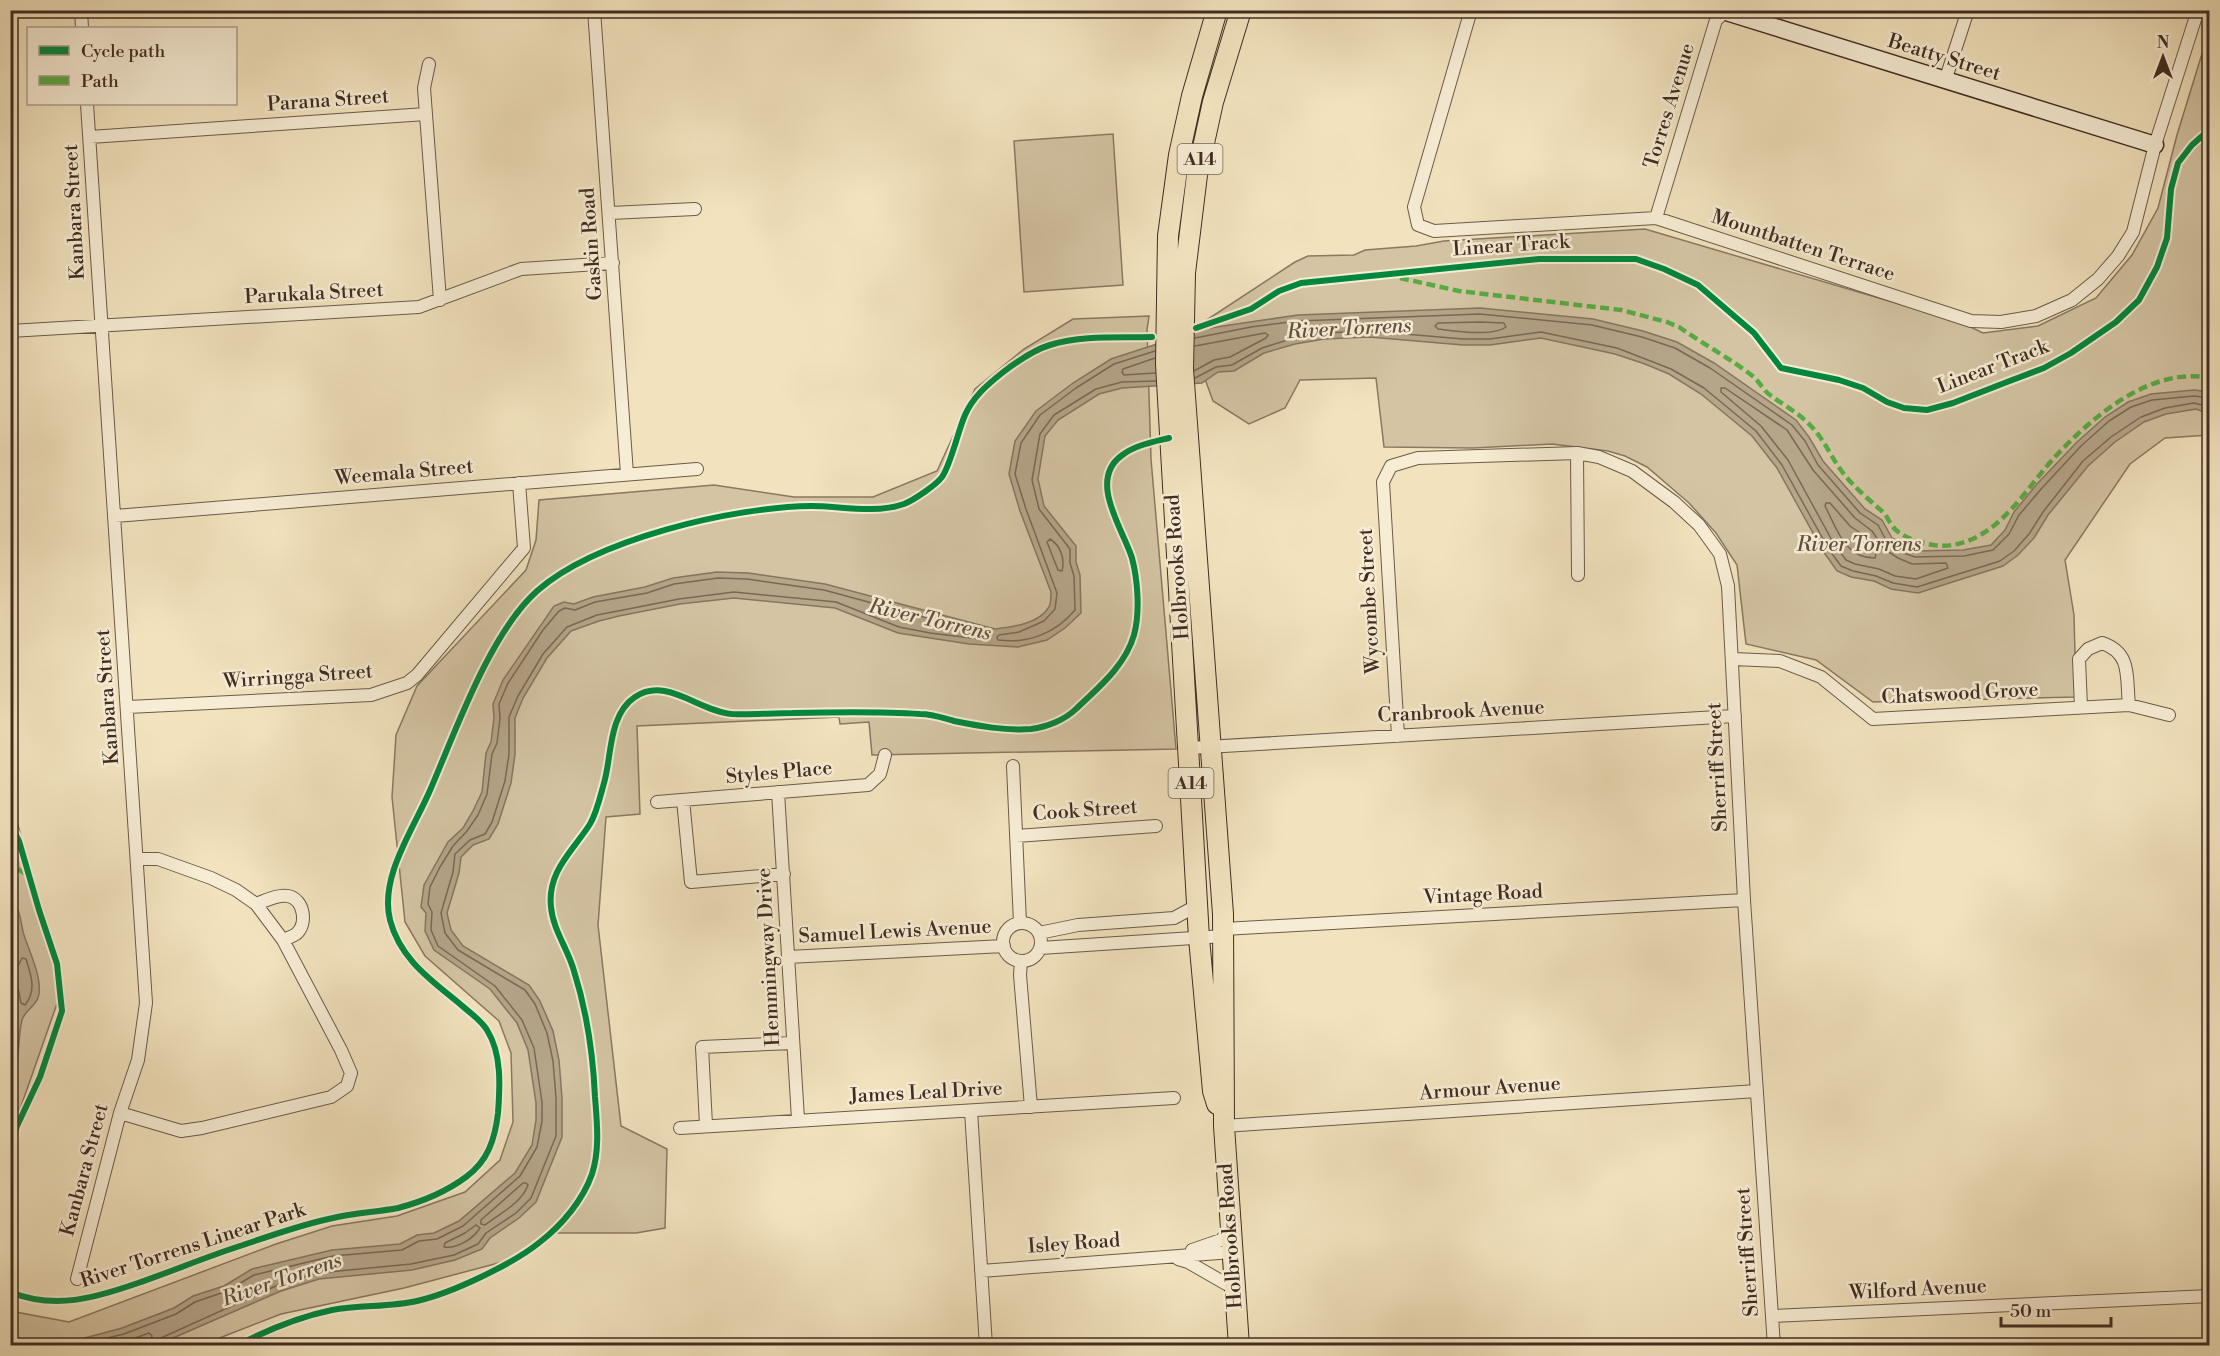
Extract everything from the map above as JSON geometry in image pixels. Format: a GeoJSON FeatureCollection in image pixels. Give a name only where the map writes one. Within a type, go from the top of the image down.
{"type":"FeatureCollection","features":[{"type":"Feature","properties":{"kind":"main road","name":"Holbrooks Road"},"geometry":{"type":"LineString","coordinates":[[1217,10],[1192,96],[1179,155],[1168,236],[1166,364],[1199,938],[1213,1090],[1224,1126]]}},
{"type":"Feature","properties":{"kind":"main road","name":"Holbrooks Road"},"geometry":{"type":"LineString","coordinates":[[1239,1346],[1224,1126],[1224,933],[1183,369],[1189,239],[1200,158],[1213,102],[1241,10]]}},
{"type":"Feature","properties":{"kind":"street"},"geometry":{"type":"LineString","coordinates":[[81,10],[82,27]]}},
{"type":"Feature","properties":{"kind":"street","name":"Gaskin Road"},"geometry":{"type":"LineString","coordinates":[[594,10],[627,474]]}},
{"type":"Feature","properties":{"kind":"street","name":"Mountbatten Terrace"},"geometry":{"type":"LineString","coordinates":[[1471,10],[1414,207],[1418,225],[1434,231],[1656,218],[1971,321],[2001,322],[2036,316],[2072,300],[2098,279],[2118,256],[2133,232],[2155,145],[2198,10]]}},
{"type":"Feature","properties":{"kind":"street"},"geometry":{"type":"LineString","coordinates":[[1945,81],[1968,10]]}},
{"type":"Feature","properties":{"kind":"street","name":"Torres Avenue"},"geometry":{"type":"LineString","coordinates":[[1656,218],[1716,20],[1724,11]]}},
{"type":"Feature","properties":{"kind":"street","name":"Beatty Street"},"geometry":{"type":"LineString","coordinates":[[1724,11],[2155,145]]}},
{"type":"Feature","properties":{"kind":"street"},"geometry":{"type":"LineString","coordinates":[[429,64],[424,88],[440,300]]}},
{"type":"Feature","properties":{"kind":"street","name":"Kanbara Street"},"geometry":{"type":"LineString","coordinates":[[77,1279],[120,1113],[138,1060],[146,1003],[87,105]]}},
{"type":"Feature","properties":{"kind":"street","name":"Parana Street"},"geometry":{"type":"LineString","coordinates":[[90,137],[426,114]]}},
{"type":"Feature","properties":{"kind":"street"},"geometry":{"type":"LineString","coordinates":[[610,213],[695,209]]}},
{"type":"Feature","properties":{"kind":"street","name":"Parukala Street"},"geometry":{"type":"LineString","coordinates":[[10,331],[419,307],[521,269],[613,263]]}},
{"type":"Feature","properties":{"kind":"street"},"geometry":{"type":"LineString","coordinates":[[1577,453],[1578,575]]}},
{"type":"Feature","properties":{"kind":"street","name":"Sherriff Street"},"geometry":{"type":"LineString","coordinates":[[1391,466],[1418,458],[1577,453],[1599,458],[1632,471],[1674,502],[1699,525],[1720,554],[1728,586],[1733,659],[1744,900],[1774,1346]]}},
{"type":"Feature","properties":{"kind":"street","name":"Wycombe Street"},"geometry":{"type":"LineString","coordinates":[[1391,466],[1383,482],[1398,736]]}},
{"type":"Feature","properties":{"kind":"street","name":"Weemala Street"},"geometry":{"type":"LineString","coordinates":[[115,516],[697,469]]}},
{"type":"Feature","properties":{"kind":"street","name":"Wirringga Street"},"geometry":{"type":"LineString","coordinates":[[128,707],[371,695],[407,682],[417,675],[524,548],[519,483]]}},
{"type":"Feature","properties":{"kind":"street"},"geometry":{"type":"LineString","coordinates":[[2081,707],[2079,659],[2088,649],[2102,643],[2115,647],[2125,661],[2129,705]]}},
{"type":"Feature","properties":{"kind":"street","name":"Chatswood Grove"},"geometry":{"type":"LineString","coordinates":[[1733,659],[1780,661],[1821,677],[1873,719],[2129,705],[2169,715]]}},
{"type":"Feature","properties":{"kind":"street","name":"Cranbrook Avenue"},"geometry":{"type":"LineString","coordinates":[[1189,748],[1735,716]]}},
{"type":"Feature","properties":{"kind":"street","name":"Styles Place"},"geometry":{"type":"LineString","coordinates":[[657,802],[868,785],[880,774],[885,755]]}},
{"type":"Feature","properties":{"kind":"street"},"geometry":{"type":"LineString","coordinates":[[1013,766],[1020,923]]}},
{"type":"Feature","properties":{"kind":"street","name":"Hemmingway Drive"},"geometry":{"type":"LineString","coordinates":[[778,792],[798,1119]]}},
{"type":"Feature","properties":{"kind":"street"},"geometry":{"type":"LineString","coordinates":[[682,801],[691,882],[784,874]]}},
{"type":"Feature","properties":{"kind":"street","name":"Cook Street"},"geometry":{"type":"LineString","coordinates":[[1016,836],[1156,826]]}},
{"type":"Feature","properties":{"kind":"street"},"geometry":{"type":"LineString","coordinates":[[120,1113],[181,1131],[202,1128],[331,1097],[348,1086],[351,1073],[283,940],[256,904],[236,890],[211,878],[158,859],[138,859]]}},
{"type":"Feature","properties":{"kind":"street"},"geometry":{"type":"LineString","coordinates":[[256,904],[276,897],[288,896],[298,901],[303,922],[297,933],[283,940]]}},
{"type":"Feature","properties":{"kind":"street","name":"Vintage Road"},"geometry":{"type":"LineString","coordinates":[[1224,933],[1744,900]]}},
{"type":"Feature","properties":{"kind":"street"},"geometry":{"type":"LineString","coordinates":[[1039,933],[1078,926],[1174,918],[1198,905]]}},
{"type":"Feature","properties":{"kind":"street"},"geometry":{"type":"LineString","coordinates":[[1020,923],[1031,925],[1039,933],[1040,948],[1033,957],[1022,961],[1010,956],[1004,945],[1005,934],[1020,923]]}},
{"type":"Feature","properties":{"kind":"street"},"geometry":{"type":"LineString","coordinates":[[1040,948],[1199,938],[1224,933]]}},
{"type":"Feature","properties":{"kind":"street","name":"Samuel Lewis Avenue"},"geometry":{"type":"LineString","coordinates":[[788,957],[1004,945]]}},
{"type":"Feature","properties":{"kind":"street"},"geometry":{"type":"LineString","coordinates":[[1022,961],[1020,975],[1031,1107]]}},
{"type":"Feature","properties":{"kind":"street"},"geometry":{"type":"LineString","coordinates":[[706,1125],[702,1047],[793,1043]]}},
{"type":"Feature","properties":{"kind":"street","name":"Armour Avenue"},"geometry":{"type":"LineString","coordinates":[[1224,1126],[1757,1091]]}},
{"type":"Feature","properties":{"kind":"street","name":"James Leal Drive"},"geometry":{"type":"LineString","coordinates":[[680,1128],[798,1119],[1174,1098]]}},
{"type":"Feature","properties":{"kind":"street"},"geometry":{"type":"LineString","coordinates":[[970,1111],[986,1346]]}},
{"type":"Feature","properties":{"kind":"street","name":"Isley Road"},"geometry":{"type":"LineString","coordinates":[[1171,1257],[1221,1240],[1231,1230]]}},
{"type":"Feature","properties":{"kind":"street","name":"Isley Road"},"geometry":{"type":"LineString","coordinates":[[981,1271],[1232,1252]]}},
{"type":"Feature","properties":{"kind":"street","name":"Isley Road"},"geometry":{"type":"LineString","coordinates":[[1171,1257],[1188,1262],[1217,1281],[1235,1289]]}},
{"type":"Feature","properties":{"kind":"street","name":"Wilford Avenue"},"geometry":{"type":"LineString","coordinates":[[1772,1316],[2210,1296]]}},
{"type":"Feature","properties":{"kind":"shaded area"},"geometry":{"type":"Polygon","coordinates":[[[2209,31],[2209,435],[2165,438],[2130,464],[2065,560],[2074,615],[2076,697],[1873,702],[1816,660],[1746,644],[1737,565],[1716,533],[1689,503],[1647,467],[1625,456],[1608,451],[1552,444],[1473,448],[1384,447],[1376,378],[1300,380],[1285,408],[1249,424],[1213,401],[1197,357],[1199,325],[1295,262],[1308,256],[1354,255],[1365,250],[1444,241],[1645,229],[1960,322],[1983,333],[2038,326],[2096,298],[2132,255],[2158,208],[2177,135],[2209,31]]]}},
{"type":"Feature","properties":{"kind":"shaded area"},"geometry":{"type":"Polygon","coordinates":[[[1113,134],[1123,285],[1024,292],[1014,141],[1113,134]]]}},
{"type":"Feature","properties":{"kind":"shaded area"},"geometry":{"type":"Polygon","coordinates":[[[1149,316],[1147,330],[1151,459],[1176,749],[872,755],[869,722],[840,724],[839,717],[637,726],[640,814],[606,817],[598,925],[621,1126],[667,1149],[665,1228],[636,1233],[549,1233],[506,1261],[404,1288],[281,1314],[222,1337],[209,1345],[11,1345],[10,1311],[69,1322],[276,1244],[332,1226],[397,1216],[465,1192],[500,1160],[513,1122],[511,1053],[499,1021],[425,956],[405,922],[392,797],[396,735],[417,686],[526,570],[536,540],[539,500],[714,485],[794,497],[873,497],[937,471],[975,389],[1024,349],[1073,319],[1149,316]]]}},
{"type":"Feature","properties":{"kind":"shaded area"},"geometry":{"type":"Polygon","coordinates":[[[11,807],[50,940],[60,995],[11,1135],[11,807]]]}},
{"type":"Feature","properties":{"kind":"water","name":"River Torrens"},"geometry":{"type":"Polygon","coordinates":[[[1480,308],[1593,319],[1677,342],[1714,363],[1796,420],[1823,461],[1865,509],[1882,520],[1892,538],[1915,551],[1963,550],[1991,545],[2005,530],[2014,512],[2037,484],[2077,442],[2105,417],[2128,402],[2151,394],[2194,390],[2209,392],[2209,414],[2196,409],[2166,414],[2144,422],[2115,442],[2088,466],[2048,515],[2034,538],[2018,555],[2003,566],[1918,593],[1891,589],[1874,581],[1851,577],[1837,571],[1823,551],[1777,468],[1752,436],[1701,394],[1669,374],[1615,354],[1541,338],[1490,345],[1369,337],[1324,339],[1264,353],[1234,371],[1218,372],[1202,383],[1122,388],[1099,394],[1058,420],[1045,436],[1038,479],[1044,506],[1076,546],[1076,562],[1080,575],[1081,613],[1047,640],[1018,647],[969,644],[898,633],[835,608],[734,598],[680,604],[599,621],[571,631],[547,658],[523,698],[515,718],[515,754],[511,783],[498,824],[489,839],[473,845],[461,857],[459,873],[447,913],[451,930],[463,946],[529,985],[540,1001],[553,1031],[559,1060],[562,1137],[536,1202],[519,1218],[490,1238],[482,1249],[455,1260],[412,1270],[319,1279],[281,1291],[157,1345],[55,1346],[122,1328],[174,1308],[193,1296],[224,1286],[252,1269],[332,1250],[400,1244],[417,1235],[434,1233],[459,1221],[515,1173],[532,1145],[536,1120],[536,1103],[528,1050],[517,1023],[490,989],[434,950],[425,931],[426,913],[421,907],[424,885],[448,842],[463,828],[482,792],[486,753],[491,742],[494,718],[493,704],[503,680],[554,606],[564,602],[574,604],[593,597],[645,587],[673,578],[717,572],[748,573],[825,584],[995,629],[1025,624],[1045,613],[1050,605],[1051,592],[1020,511],[1009,474],[1015,441],[1036,411],[1073,383],[1111,359],[1203,329],[1298,315],[1480,308]]]}},
{"type":"Feature","properties":{"kind":"water"},"geometry":{"type":"Polygon","coordinates":[[[11,902],[19,913],[38,975],[39,991],[37,1001],[22,1020],[16,1074],[11,1089],[10,1014],[15,958],[11,948],[11,902]]]}},
{"type":"Feature","properties":{"kind":"marked path"},"geometry":{"type":"LineString","coordinates":[[1400,278],[1459,291],[1621,310],[1679,327],[1746,371],[1768,393],[1806,421],[1818,434],[1848,479],[1883,512],[1896,530],[1922,543],[1938,545],[1969,541],[1997,523],[2069,443],[2123,398],[2144,387],[2166,380],[2188,376],[2210,378]]}},
{"type":"Feature","properties":{"kind":"marked path"},"geometry":{"type":"LineString","coordinates":[[10,858],[16,868],[29,876]]}},
{"type":"Feature","properties":{"kind":"cycle path","name":"Linear Track"},"geometry":{"type":"LineString","coordinates":[[1196,328],[1251,309],[1279,291],[1301,283],[1539,259],[1636,259],[1698,285],[1754,333],[1781,368],[1839,380],[1863,388],[1887,402],[1904,408],[1927,410],[1953,403],[2044,368],[2071,353],[2116,322],[2139,300],[2157,267],[2167,238],[2171,189],[2178,163],[2192,145],[2210,129]]}},
{"type":"Feature","properties":{"kind":"cycle path","name":"River Torrens Linear Park"},"geometry":{"type":"LineString","coordinates":[[10,1292],[43,1300],[59,1301],[106,1293],[230,1249],[322,1220],[416,1203],[451,1187],[474,1171],[489,1149],[497,1123],[498,1060],[492,1039],[475,1016],[428,977],[409,957],[395,934],[388,903],[390,886],[400,852],[431,788],[463,711],[489,656],[520,609],[537,591],[563,572],[594,556],[667,529],[744,512],[779,508],[811,506],[881,509],[904,504],[924,492],[942,477],[965,415],[972,403],[991,382],[1018,361],[1044,347],[1062,342],[1101,338],[1152,337]]}},
{"type":"Feature","properties":{"kind":"cycle path"},"geometry":{"type":"LineString","coordinates":[[236,1346],[307,1316],[343,1308],[417,1301],[464,1285],[514,1259],[540,1242],[564,1220],[583,1193],[595,1165],[597,1146],[593,1065],[579,986],[552,915],[551,894],[557,872],[595,814],[607,772],[615,725],[626,705],[635,697],[658,690],[682,696],[719,712],[732,714],[888,712],[933,715],[992,728],[1031,729],[1049,725],[1072,712],[1094,692],[1118,666],[1130,646],[1136,626],[1137,587],[1132,558],[1111,506],[1108,478],[1112,466],[1121,456],[1144,444],[1169,438]]}},
{"type":"Feature","properties":{"kind":"cycle path"},"geometry":{"type":"LineString","coordinates":[[10,823],[19,841],[57,964],[62,1011],[40,1077],[17,1126],[10,1150]]}}]}
